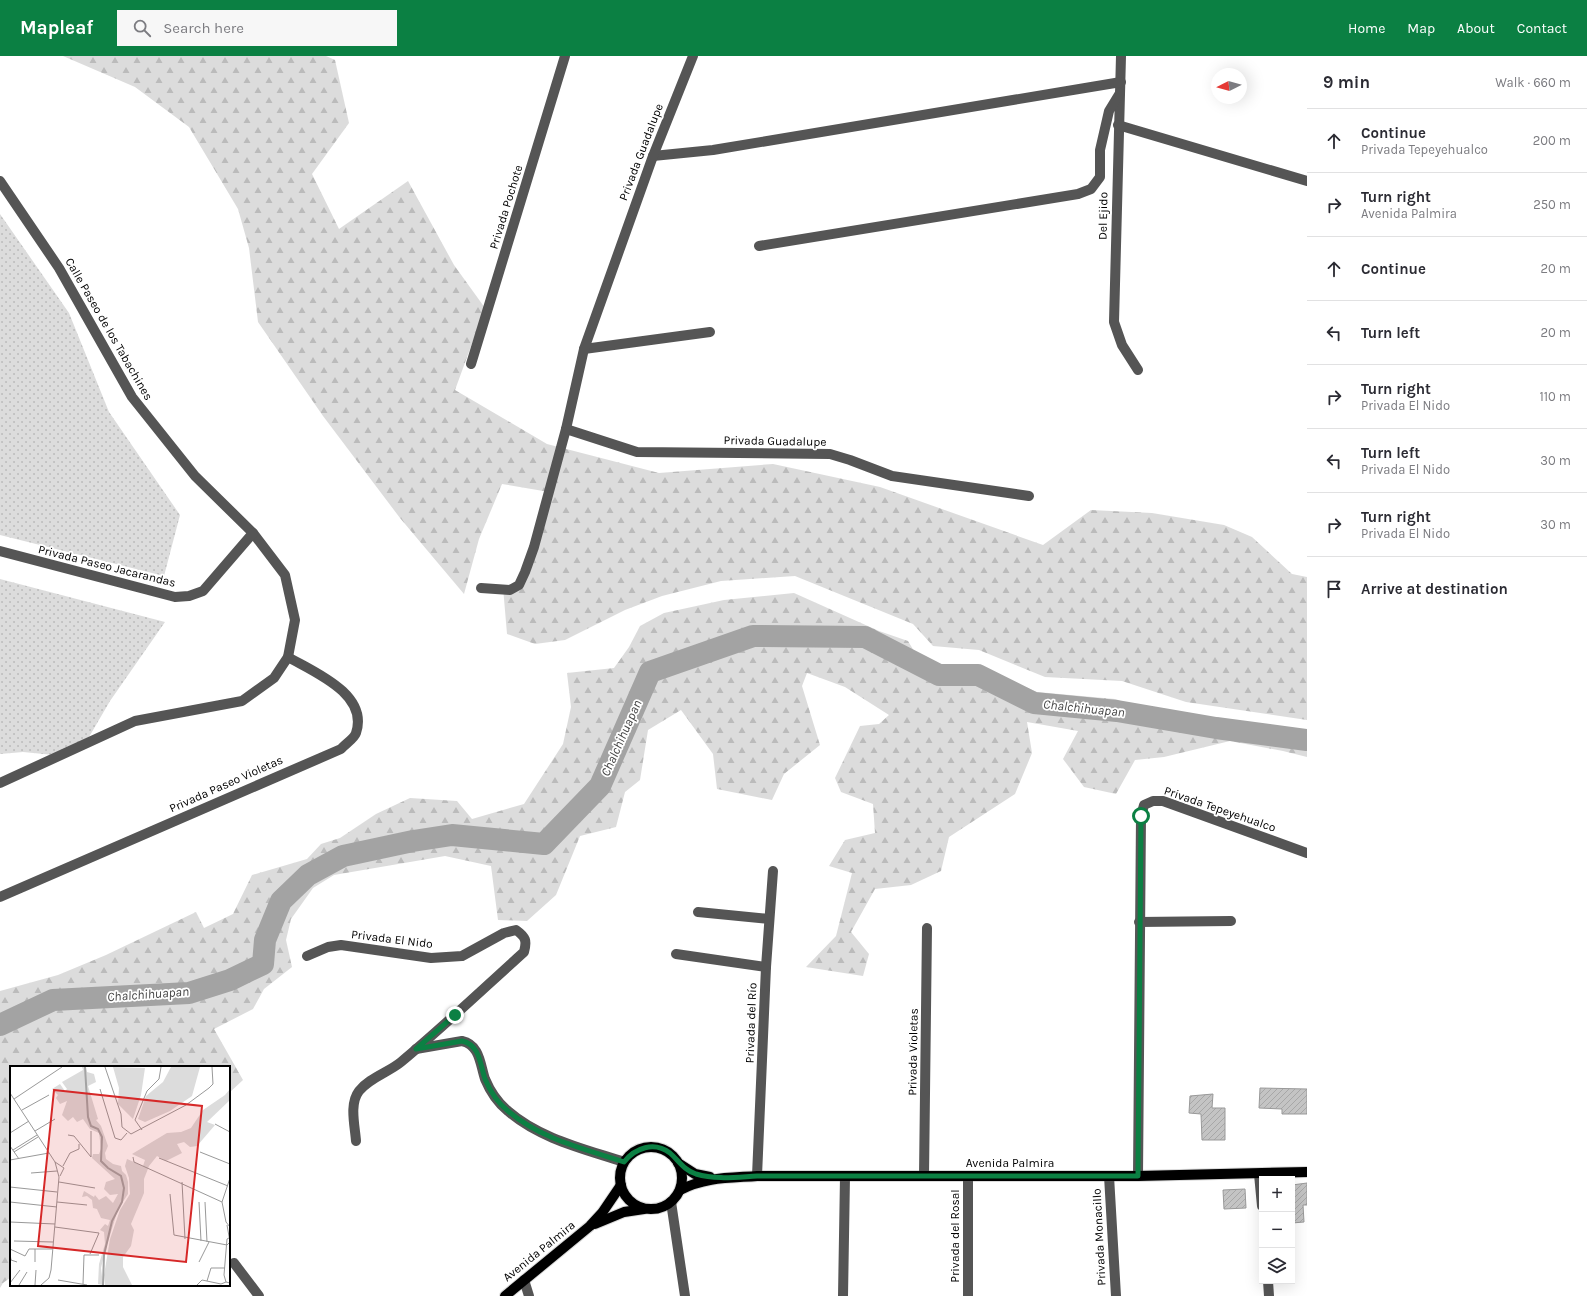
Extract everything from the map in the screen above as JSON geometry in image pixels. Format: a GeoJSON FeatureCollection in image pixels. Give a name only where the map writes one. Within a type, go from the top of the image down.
{"type":"FeatureCollection","features":[{"type":"Feature","properties":{"kind":"main road"},"geometry":{"type":"LineString","coordinates":[[648,1147],[662,1149],[669,1152],[678,1163],[682,1177],[680,1190],[671,1202],[663,1207],[646,1209],[630,1201],[621,1185],[620,1177],[624,1162],[634,1152],[648,1147]]}},
{"type":"Feature","properties":{"kind":"main road","name":"Avenida Palmira"},"geometry":{"type":"LineString","coordinates":[[678,1163],[695,1174],[714,1178]]}},
{"type":"Feature","properties":{"kind":"main road","name":"Avenida Palmira"},"geometry":{"type":"LineString","coordinates":[[680,1190],[696,1182],[714,1178],[757,1176],[1138,1176],[1307,1172]]}},
{"type":"Feature","properties":{"kind":"main road","name":"Avenida Palmira"},"geometry":{"type":"LineString","coordinates":[[505,1296],[590,1226],[602,1213],[621,1185]]}},
{"type":"Feature","properties":{"kind":"main road","name":"Avenida Palmira"},"geometry":{"type":"LineString","coordinates":[[590,1226],[624,1212],[646,1209]]}},
{"type":"Feature","properties":{"kind":"street","name":"Privada Pochote"},"geometry":{"type":"LineString","coordinates":[[471,364],[565,56]]}},
{"type":"Feature","properties":{"kind":"street","name":"Privada Guadalupe"},"geometry":{"type":"LineString","coordinates":[[481,588],[510,590],[519,585],[534,548],[566,429],[584,349],[652,156],[693,56]]}},
{"type":"Feature","properties":{"kind":"street","name":"Del Ejido"},"geometry":{"type":"LineString","coordinates":[[1121,56],[1114,322],[1122,345],[1138,370]]}},
{"type":"Feature","properties":{"kind":"street"},"geometry":{"type":"LineString","coordinates":[[652,156],[713,150],[1121,82]]}},
{"type":"Feature","properties":{"kind":"street"},"geometry":{"type":"LineString","coordinates":[[759,246],[1078,194],[1091,189],[1100,177],[1100,150],[1109,111],[1120,94]]}},
{"type":"Feature","properties":{"kind":"street"},"geometry":{"type":"LineString","coordinates":[[1118,125],[1307,181]]}},
{"type":"Feature","properties":{"kind":"street","name":"Calle Paseo de los Tabachines"},"geometry":{"type":"LineString","coordinates":[[0,181],[59,268],[132,398],[195,476],[254,533],[285,575],[295,620],[288,657],[274,678],[242,701],[135,720],[0,783]]}},
{"type":"Feature","properties":{"kind":"street"},"geometry":{"type":"LineString","coordinates":[[584,349],[710,332]]}},
{"type":"Feature","properties":{"kind":"street","name":"Privada Guadalupe"},"geometry":{"type":"LineString","coordinates":[[566,429],[637,452],[830,454],[892,476],[1029,496]]}},
{"type":"Feature","properties":{"kind":"street","name":"Privada Paseo Jacarandas"},"geometry":{"type":"LineString","coordinates":[[0,551],[175,597],[189,596],[202,591],[254,533]]}},
{"type":"Feature","properties":{"kind":"street","name":"Privada Paseo Violetas"},"geometry":{"type":"LineString","coordinates":[[0,897],[341,749],[355,734],[358,720],[352,702],[340,686],[288,657]]}},
{"type":"Feature","properties":{"kind":"street","name":"Privada Tepeyehualco"},"geometry":{"type":"LineString","coordinates":[[1138,1176],[1139,922],[1141,816],[1144,805],[1153,801],[1163,801],[1307,853]]}},
{"type":"Feature","properties":{"kind":"street","name":"Privada del Río"},"geometry":{"type":"LineString","coordinates":[[757,1176],[766,967],[773,871]]}},
{"type":"Feature","properties":{"kind":"street"},"geometry":{"type":"LineString","coordinates":[[698,912],[769,920]]}},
{"type":"Feature","properties":{"kind":"street"},"geometry":{"type":"LineString","coordinates":[[1139,922],[1231,921]]}},
{"type":"Feature","properties":{"kind":"street","name":"Privada Violetas"},"geometry":{"type":"LineString","coordinates":[[924,1176],[927,928]]}},
{"type":"Feature","properties":{"kind":"street","name":"Privada El Nido"},"geometry":{"type":"LineString","coordinates":[[307,956],[328,947],[341,945],[431,958],[462,956],[504,933],[516,930],[524,935],[527,941],[524,952],[416,1049]]}},
{"type":"Feature","properties":{"kind":"street"},"geometry":{"type":"LineString","coordinates":[[676,954],[766,967]]}},
{"type":"Feature","properties":{"kind":"street"},"geometry":{"type":"LineString","coordinates":[[356,1141],[353,1108],[358,1092],[368,1083],[395,1067],[416,1049],[462,1041],[469,1042],[479,1056],[485,1079],[495,1098],[508,1111],[537,1131],[624,1162]]}},
{"type":"Feature","properties":{"kind":"street","name":"Privada del Rosal"},"geometry":{"type":"LineString","coordinates":[[968,1176],[968,1296]]}},
{"type":"Feature","properties":{"kind":"street","name":"Privada Monacillo"},"geometry":{"type":"LineString","coordinates":[[1109,1176],[1116,1296]]}},
{"type":"Feature","properties":{"kind":"street"},"geometry":{"type":"LineString","coordinates":[[843,1296],[844,1177]]}},
{"type":"Feature","properties":{"kind":"street"},"geometry":{"type":"LineString","coordinates":[[671,1202],[685,1296]]}},
{"type":"Feature","properties":{"kind":"street"},"geometry":{"type":"LineString","coordinates":[[234,1263],[259,1296]]}},
{"type":"Feature","properties":{"kind":"street"},"geometry":{"type":"LineString","coordinates":[[524,1280],[529,1296]]}},
{"type":"Feature","properties":{"kind":"street"},"geometry":{"type":"LineString","coordinates":[[1268,1284],[1269,1296]]}},
{"type":"Feature","properties":{"kind":"green space"},"geometry":{"type":"Polygon","coordinates":[[[63,56],[326,56],[335,60],[349,123],[312,174],[339,229],[408,181],[454,265],[485,308],[455,390],[547,444],[659,473],[773,464],[880,487],[1043,545],[1091,510],[1152,513],[1224,525],[1252,537],[1292,574],[1307,577],[1307,720],[1186,702],[1122,681],[1045,677],[979,650],[933,646],[913,624],[795,576],[721,581],[662,596],[625,610],[565,640],[535,644],[507,634],[503,587],[526,580],[549,492],[502,484],[479,539],[464,594],[400,518],[323,416],[258,322],[249,248],[238,209],[189,127],[135,87],[63,56]]]}},
{"type":"Feature","properties":{"kind":"green space"},"geometry":{"type":"Polygon","coordinates":[[[0,214],[69,313],[109,412],[180,515],[164,576],[0,535],[0,214]]]}},
{"type":"Feature","properties":{"kind":"green space"},"geometry":{"type":"Polygon","coordinates":[[[0,579],[165,622],[110,701],[89,737],[54,755],[23,752],[0,754],[0,579]]]}},
{"type":"Feature","properties":{"kind":"green space"},"geometry":{"type":"Polygon","coordinates":[[[794,593],[879,631],[908,641],[917,656],[930,665],[948,664],[980,667],[1037,692],[1115,699],[1163,716],[1185,718],[1216,728],[1253,728],[1286,737],[1307,740],[1307,757],[1230,741],[1164,757],[1135,760],[1116,794],[1084,787],[1063,759],[1078,731],[1027,722],[1032,753],[1015,794],[949,837],[941,871],[911,885],[875,889],[851,932],[869,954],[863,976],[806,967],[836,936],[852,873],[829,866],[845,840],[875,833],[873,804],[841,792],[835,778],[860,726],[879,724],[889,715],[845,687],[807,673],[802,686],[820,745],[784,774],[772,800],[717,789],[713,754],[681,710],[648,730],[640,780],[625,792],[616,827],[580,836],[556,895],[527,921],[498,920],[491,866],[445,856],[334,875],[313,888],[291,919],[286,940],[292,967],[264,989],[253,1009],[214,1029],[243,1080],[230,1092],[230,1066],[10,1066],[10,1278],[3,1283],[0,1288],[0,991],[58,975],[106,955],[196,912],[204,928],[233,914],[252,875],[307,859],[321,844],[340,838],[376,814],[410,798],[457,801],[472,819],[524,804],[563,744],[571,707],[567,673],[614,668],[629,647],[640,626],[664,613],[724,600],[794,593]]]}},
{"type":"Feature","properties":{"kind":"building"},"geometry":{"type":"Polygon","coordinates":[[[1260,1088],[1307,1089],[1307,1114],[1282,1114],[1282,1109],[1259,1108],[1260,1088]]]}},
{"type":"Feature","properties":{"kind":"building"},"geometry":{"type":"Polygon","coordinates":[[[1213,1094],[1212,1108],[1225,1108],[1225,1140],[1202,1140],[1201,1114],[1189,1113],[1190,1096],[1213,1094]]]}},
{"type":"Feature","properties":{"kind":"building"},"geometry":{"type":"Polygon","coordinates":[[[1307,1183],[1307,1205],[1303,1205],[1304,1222],[1295,1223],[1295,1185],[1307,1183]]]}},
{"type":"Feature","properties":{"kind":"building"},"geometry":{"type":"Polygon","coordinates":[[[1245,1189],[1246,1208],[1224,1209],[1223,1190],[1245,1189]]]}},
{"type":"Feature","properties":{"kind":"waterway","name":"Chalchihuapan"},"geometry":{"type":"LineString","coordinates":[[0,1025],[53,1000],[189,993],[230,980],[263,964],[265,940],[281,901],[308,875],[343,856],[413,841],[452,835],[544,844],[600,786],[650,672],[753,636],[865,637],[939,675],[978,675],[1034,703],[1117,711],[1216,728],[1307,740]]}},
{"type":"Feature","properties":{"kind":"route"},"geometry":{"type":"LineString","coordinates":[[455,1015],[416,1049],[462,1041],[469,1042],[479,1056],[485,1079],[495,1098],[508,1111],[537,1131],[580,1148],[624,1162],[629,1156],[641,1148],[655,1147],[669,1152],[678,1163],[695,1174],[714,1178],[757,1176],[1138,1176],[1141,816]]}}]}
